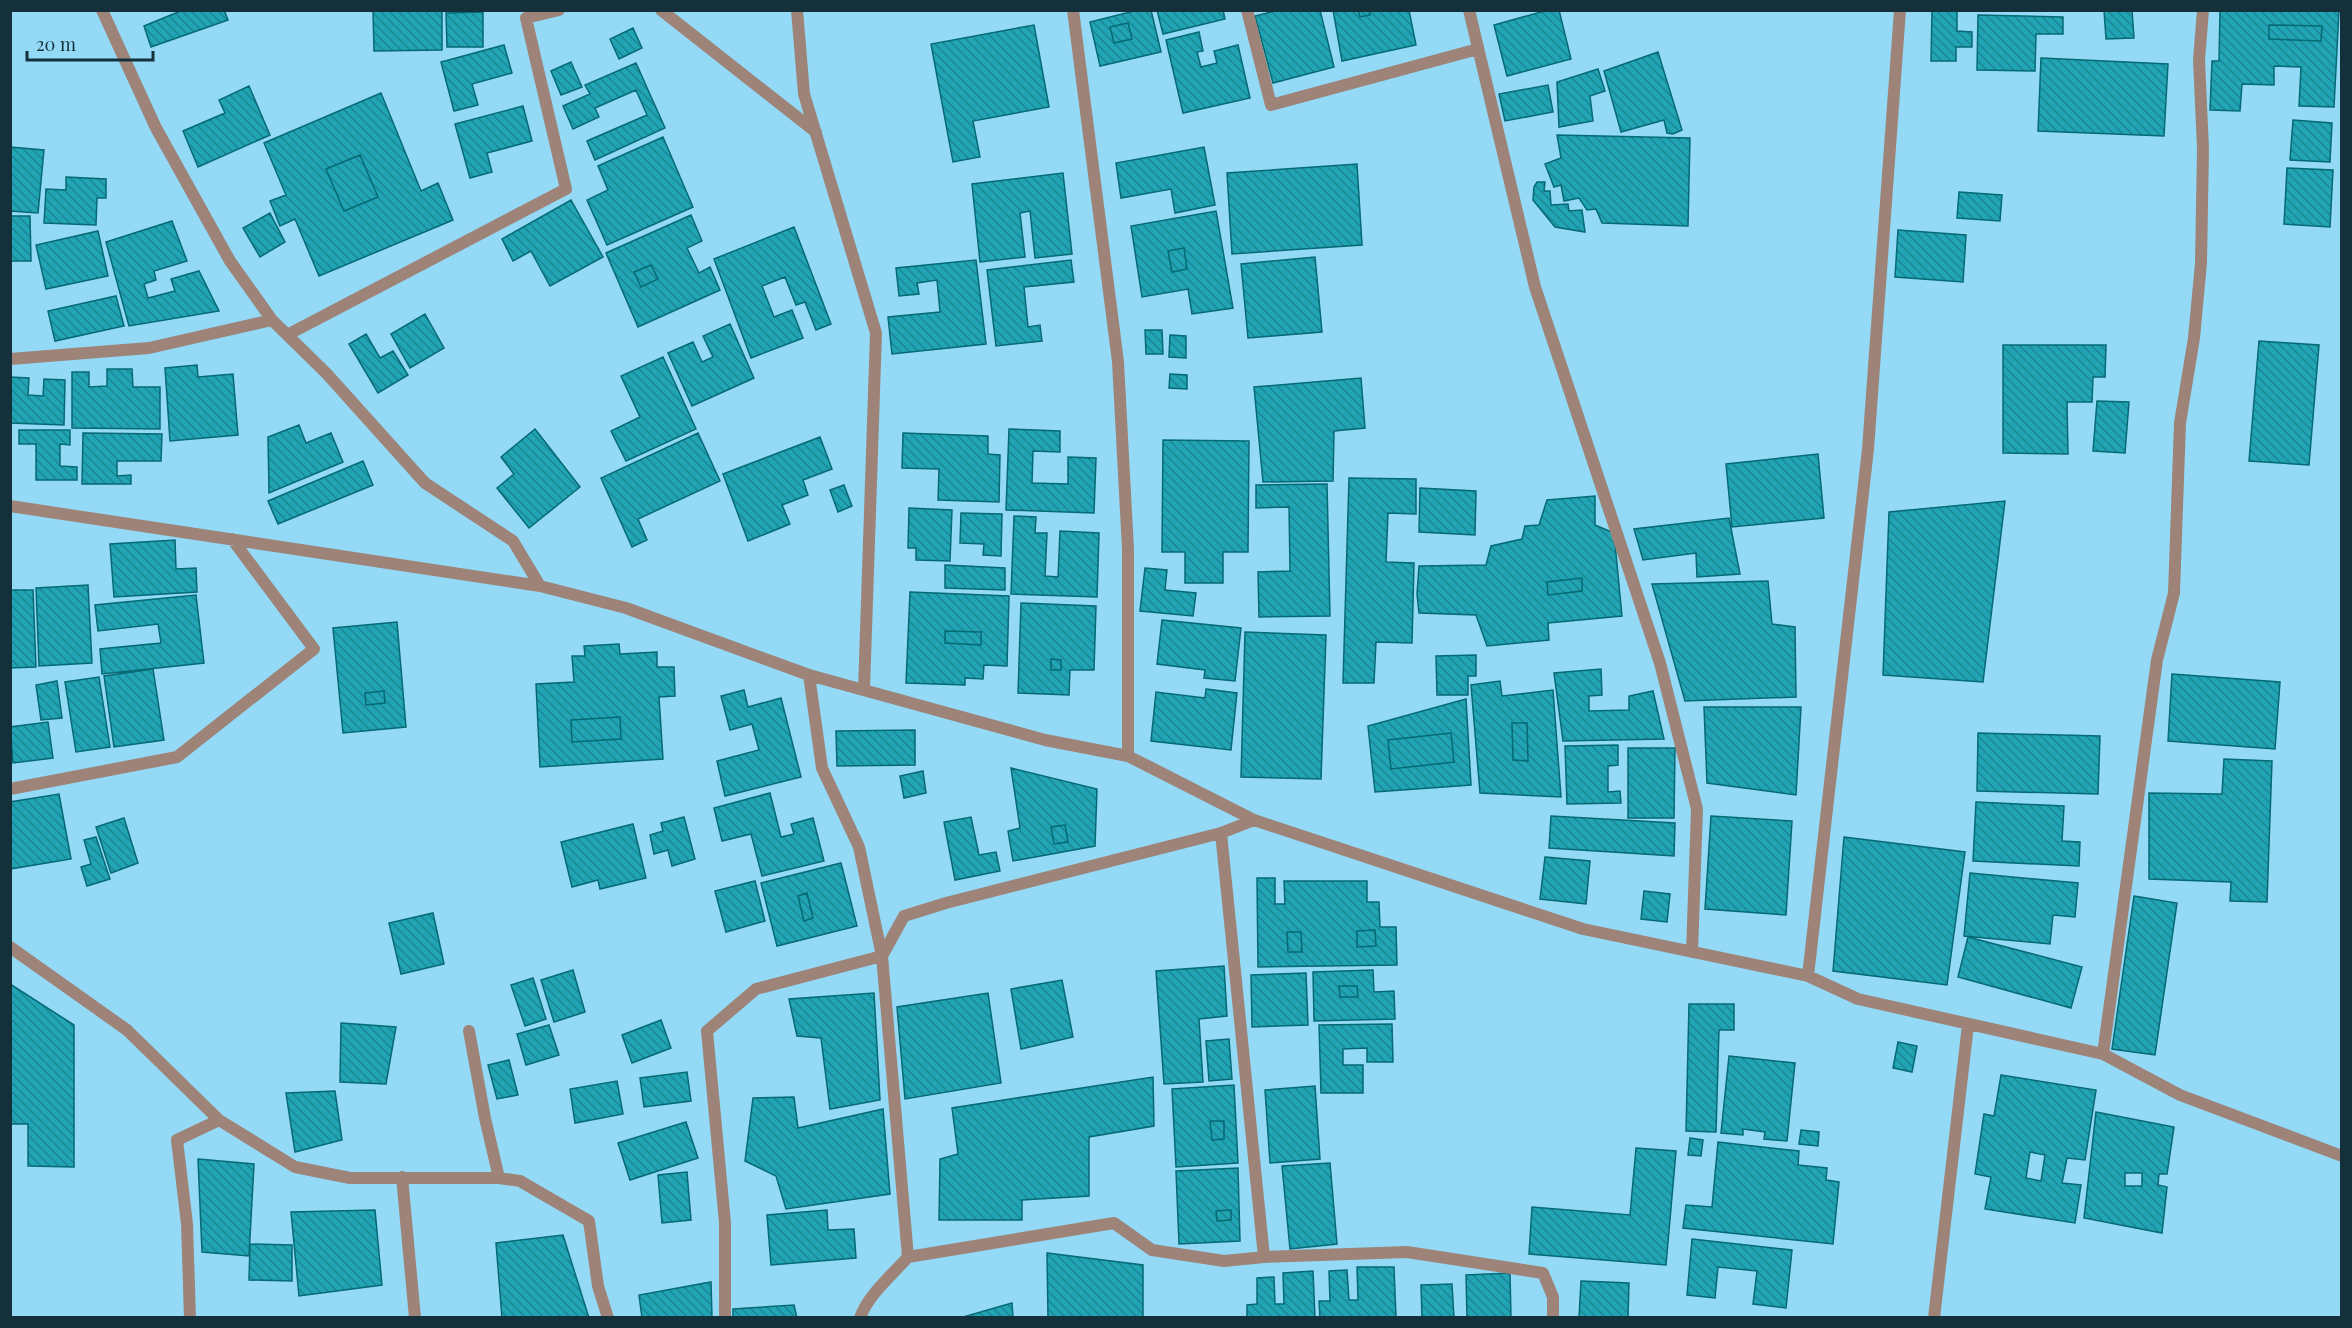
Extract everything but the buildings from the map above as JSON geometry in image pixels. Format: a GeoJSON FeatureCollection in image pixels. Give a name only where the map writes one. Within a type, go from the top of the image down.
{"type":"FeatureCollection","features":[{"type":"Feature","properties":{"kind":"street"},"geometry":{"type":"LineString","coordinates":[[102,10],[156,128],[230,261],[272,321],[327,374],[425,483],[513,541],[540,586]]}},
{"type":"Feature","properties":{"kind":"street"},"geometry":{"type":"LineString","coordinates":[[287,335],[566,189],[526,18],[559,10]]}},
{"type":"Feature","properties":{"kind":"street"},"geometry":{"type":"LineString","coordinates":[[661,10],[816,132]]}},
{"type":"Feature","properties":{"kind":"street"},"geometry":{"type":"LineString","coordinates":[[797,10],[804,94],[876,333],[864,690]]}},
{"type":"Feature","properties":{"kind":"street"},"geometry":{"type":"LineString","coordinates":[[1073,10],[1118,362],[1128,549],[1128,756]]}},
{"type":"Feature","properties":{"kind":"street"},"geometry":{"type":"LineString","coordinates":[[1247,10],[1271,105],[1478,49]]}},
{"type":"Feature","properties":{"kind":"street"},"geometry":{"type":"LineString","coordinates":[[1469,10],[1535,287],[1660,663],[1697,809],[1692,952]]}},
{"type":"Feature","properties":{"kind":"street"},"geometry":{"type":"LineString","coordinates":[[1808,976],[1868,449],[1900,10]]}},
{"type":"Feature","properties":{"kind":"street"},"geometry":{"type":"LineString","coordinates":[[2103,1054],[2157,660],[2174,593],[2180,423],[2194,338],[2201,263],[2203,149],[2199,60],[2203,10]]}},
{"type":"Feature","properties":{"kind":"street"},"geometry":{"type":"LineString","coordinates":[[10,359],[149,348],[272,321]]}},
{"type":"Feature","properties":{"kind":"street"},"geometry":{"type":"LineString","coordinates":[[10,506],[540,586],[626,608],[809,675],[1045,740],[1128,756],[1254,820],[1582,929],[1808,976],[1858,999],[2103,1054],[2180,1095],[2342,1156]]}},
{"type":"Feature","properties":{"kind":"street"},"geometry":{"type":"LineString","coordinates":[[10,789],[177,757],[314,649],[232,539]]}},
{"type":"Feature","properties":{"kind":"street"},"geometry":{"type":"LineString","coordinates":[[809,675],[822,768],[859,848],[882,956],[908,1257]]}},
{"type":"Feature","properties":{"kind":"street"},"geometry":{"type":"LineString","coordinates":[[725,1317],[725,1223],[708,1032],[756,989],[882,956],[904,916],[945,903],[1221,833],[1254,820]]}},
{"type":"Feature","properties":{"kind":"street"},"geometry":{"type":"LineString","coordinates":[[1221,833],[1264,1257]]}},
{"type":"Feature","properties":{"kind":"street"},"geometry":{"type":"LineString","coordinates":[[10,947],[127,1030],[219,1120],[295,1167],[350,1178],[500,1178],[520,1181],[589,1221],[598,1286],[608,1317]]}},
{"type":"Feature","properties":{"kind":"street"},"geometry":{"type":"LineString","coordinates":[[1934,1317],[1968,1025]]}},
{"type":"Feature","properties":{"kind":"street"},"geometry":{"type":"LineString","coordinates":[[469,1031],[485,1118],[500,1178]]}},
{"type":"Feature","properties":{"kind":"street"},"geometry":{"type":"LineString","coordinates":[[190,1317],[187,1224],[177,1140],[219,1120]]}},
{"type":"Feature","properties":{"kind":"street"},"geometry":{"type":"LineString","coordinates":[[402,1177],[415,1317]]}},
{"type":"Feature","properties":{"kind":"street"},"geometry":{"type":"LineString","coordinates":[[860,1317],[862,1311],[882,1286],[908,1257],[1113,1223],[1152,1250],[1224,1261],[1264,1257],[1407,1252],[1543,1273],[1553,1298],[1553,1317]]}}]}
